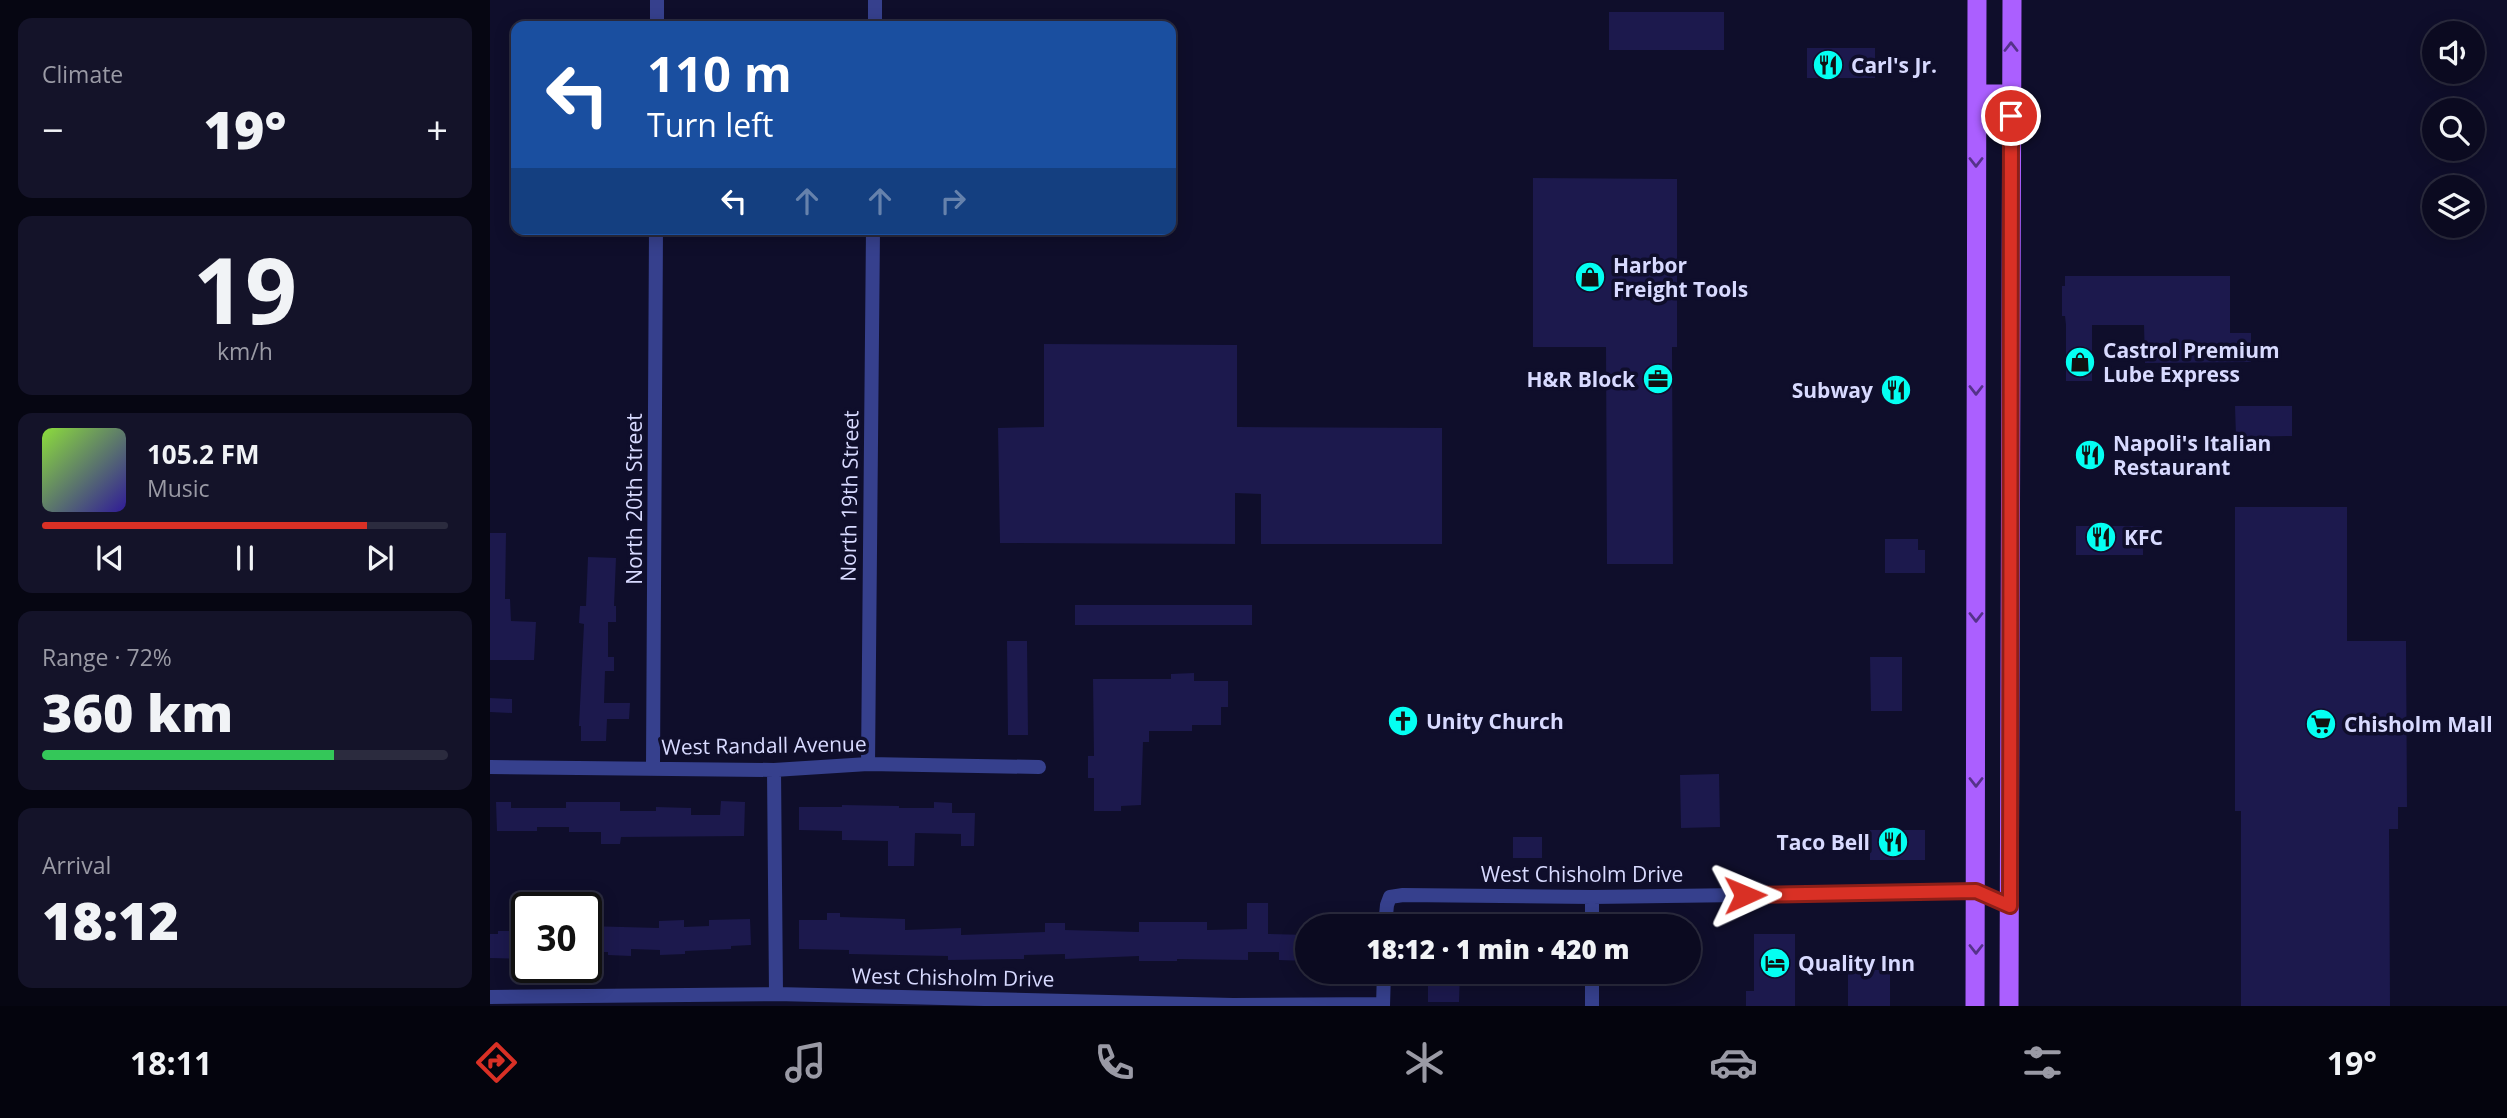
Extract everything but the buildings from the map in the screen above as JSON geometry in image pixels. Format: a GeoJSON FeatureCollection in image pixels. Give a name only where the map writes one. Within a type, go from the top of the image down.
{"type":"FeatureCollection","features":[{"type":"Feature","properties":{"kind":"main road"},"geometry":{"type":"LineString","coordinates":[[1976,0],[1976,1006]]}},
{"type":"Feature","properties":{"kind":"main road"},"geometry":{"type":"LineString","coordinates":[[2009,1006],[2011,0]]}},
{"type":"Feature","properties":{"kind":"main road"},"geometry":{"type":"LineString","coordinates":[[1976,94],[2011,94]]}},
{"type":"Feature","properties":{"kind":"street"},"geometry":{"type":"LineString","coordinates":[[657,0],[657,21]]}},
{"type":"Feature","properties":{"kind":"street"},"geometry":{"type":"LineString","coordinates":[[875,0],[875,21]]}},
{"type":"Feature","properties":{"kind":"street","name":"North 20th Street"},"geometry":{"type":"LineString","coordinates":[[653,768],[656,235]]}},
{"type":"Feature","properties":{"kind":"street","name":"North 19th Street"},"geometry":{"type":"LineString","coordinates":[[868,764],[873,235]]}},
{"type":"Feature","properties":{"kind":"street","name":"West Randall Avenue"},"geometry":{"type":"LineString","coordinates":[[490,767],[774,770],[868,764],[1039,767]]}},
{"type":"Feature","properties":{"kind":"street"},"geometry":{"type":"LineString","coordinates":[[774,770],[776,994]]}},
{"type":"Feature","properties":{"kind":"street","name":"West Chisholm Drive"},"geometry":{"type":"LineString","coordinates":[[1386,914],[1390,897],[1403,895],[1592,897],[1976,891],[2010,906]]}},
{"type":"Feature","properties":{"kind":"street"},"geometry":{"type":"LineString","coordinates":[[1592,897],[1592,914]]}},
{"type":"Feature","properties":{"kind":"street","name":"West Chisholm Drive"},"geometry":{"type":"LineString","coordinates":[[490,998],[776,994],[1233,1005],[1383,1005],[1384,984]]}},
{"type":"Feature","properties":{"kind":"street"},"geometry":{"type":"LineString","coordinates":[[1592,984],[1592,1006]]}},
{"type":"Feature","properties":{"kind":"place","name":"Carl's Jr."},"geometry":{"type":"Point","coordinates":[1828,65]}},
{"type":"Feature","properties":{"kind":"place","name":"Harbor Freight Tools"},"geometry":{"type":"Point","coordinates":[1590,277]}},
{"type":"Feature","properties":{"kind":"place","name":"Castrol Premium Lube Express"},"geometry":{"type":"Point","coordinates":[2080,362]}},
{"type":"Feature","properties":{"kind":"place","name":"H&R Block"},"geometry":{"type":"Point","coordinates":[1658,379]}},
{"type":"Feature","properties":{"kind":"place","name":"Subway"},"geometry":{"type":"Point","coordinates":[1896,390]}},
{"type":"Feature","properties":{"kind":"place","name":"Napoli's Italian Restaurant"},"geometry":{"type":"Point","coordinates":[2090,455]}},
{"type":"Feature","properties":{"kind":"place","name":"KFC"},"geometry":{"type":"Point","coordinates":[2101,537]}},
{"type":"Feature","properties":{"kind":"place","name":"Unity Church"},"geometry":{"type":"Point","coordinates":[1403,721]}},
{"type":"Feature","properties":{"kind":"place","name":"Chisholm Mall"},"geometry":{"type":"Point","coordinates":[2321,724]}},
{"type":"Feature","properties":{"kind":"place","name":"Taco Bell"},"geometry":{"type":"Point","coordinates":[1893,842]}},
{"type":"Feature","properties":{"kind":"place","name":"Quality Inn"},"geometry":{"type":"Point","coordinates":[1775,963]}},
{"type":"Feature","properties":{"kind":"route"},"geometry":{"type":"LineString","coordinates":[[1745,895],[1976,891],[2010,906],[2011,116]]}}]}
